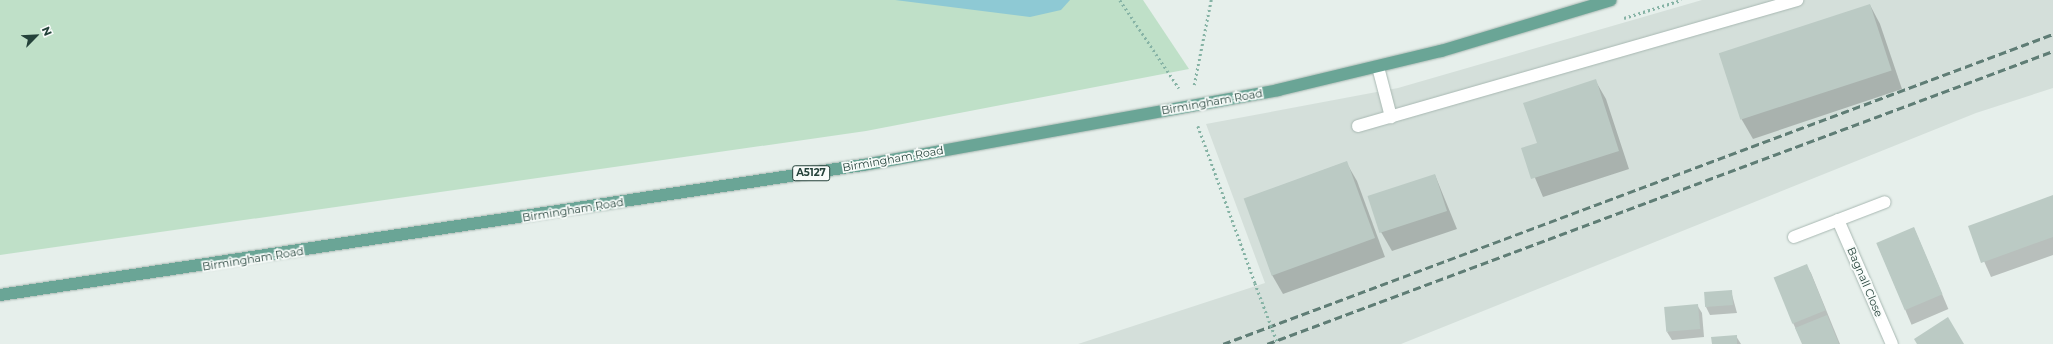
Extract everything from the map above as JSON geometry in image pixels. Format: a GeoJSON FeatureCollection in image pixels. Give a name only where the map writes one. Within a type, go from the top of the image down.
{"type":"FeatureCollection","features":[{"type":"Feature","properties":{"kind":"main road","name":"Birmingham Road"},"geometry":{"type":"LineString","coordinates":[[0,295],[855,166],[1278,90],[1378,67],[1611,0]]}},
{"type":"Feature","properties":{"kind":"street"},"geometry":{"type":"LineString","coordinates":[[1358,126],[1797,0]]}},
{"type":"Feature","properties":{"kind":"street"},"geometry":{"type":"LineString","coordinates":[[1378,67],[1391,117]]}},
{"type":"Feature","properties":{"kind":"street"},"geometry":{"type":"LineString","coordinates":[[1794,237],[1885,202]]}},
{"type":"Feature","properties":{"kind":"street","name":"Bagnall Close"},"geometry":{"type":"LineString","coordinates":[[1838,220],[1892,344]]}},
{"type":"Feature","properties":{"kind":"path"},"geometry":{"type":"LineString","coordinates":[[1120,0],[1190,105],[1278,344]]}},
{"type":"Feature","properties":{"kind":"path"},"geometry":{"type":"LineString","coordinates":[[1194,83],[1211,0]]}},
{"type":"Feature","properties":{"kind":"path"},"geometry":{"type":"LineString","coordinates":[[1622,18],[1681,0]]}},
{"type":"Feature","properties":{"kind":"shaded area"},"geometry":{"type":"Polygon","coordinates":[[[1702,0],[2053,0],[2053,88],[1976,113],[1401,344],[1078,344],[1265,283],[1206,124],[1398,88],[1702,0]]]}},
{"type":"Feature","properties":{"kind":"green space"},"geometry":{"type":"Polygon","coordinates":[[[0,0],[1143,0],[1189,69],[866,131],[0,255],[0,0]]]}},
{"type":"Feature","properties":{"kind":"water"},"geometry":{"type":"Polygon","coordinates":[[[895,0],[1070,0],[1061,10],[1030,17],[895,0]]]}},
{"type":"Feature","properties":{"kind":"building"},"geometry":{"type":"Polygon","coordinates":[[[1870,4],[1892,71],[1740,120],[1719,53],[1870,4]]]}},
{"type":"Feature","properties":{"kind":"building"},"geometry":{"type":"Polygon","coordinates":[[[1596,79],[1619,151],[1531,179],[1521,148],[1537,143],[1523,103],[1596,79]]]}},
{"type":"Feature","properties":{"kind":"building"},"geometry":{"type":"Polygon","coordinates":[[[1347,161],[1375,238],[1272,276],[1244,199],[1347,161]]]}},
{"type":"Feature","properties":{"kind":"building"},"geometry":{"type":"Polygon","coordinates":[[[1435,174],[1447,211],[1380,233],[1367,196],[1435,174]]]}},
{"type":"Feature","properties":{"kind":"building"},"geometry":{"type":"Polygon","coordinates":[[[2053,195],[2053,237],[1981,263],[1968,226],[2053,195]]]}},
{"type":"Feature","properties":{"kind":"building"},"geometry":{"type":"Polygon","coordinates":[[[1914,227],[1943,294],[1905,310],[1876,243],[1914,227]]]}},
{"type":"Feature","properties":{"kind":"building"},"geometry":{"type":"Polygon","coordinates":[[[1807,264],[1826,310],[1792,324],[1774,277],[1807,264]]]}},
{"type":"Feature","properties":{"kind":"building"},"geometry":{"type":"Polygon","coordinates":[[[1732,290],[1733,305],[1705,307],[1704,292],[1732,290]]]}},
{"type":"Feature","properties":{"kind":"building"},"geometry":{"type":"Polygon","coordinates":[[[1698,304],[1700,329],[1666,332],[1664,307],[1698,304]]]}},
{"type":"Feature","properties":{"kind":"building"},"geometry":{"type":"Polygon","coordinates":[[[1827,315],[1839,344],[1802,344],[1795,328],[1827,315]]]}},
{"type":"Feature","properties":{"kind":"building"},"geometry":{"type":"Polygon","coordinates":[[[1948,317],[1964,344],[1917,344],[1914,339],[1948,317]]]}},
{"type":"Feature","properties":{"kind":"building"},"geometry":{"type":"Polygon","coordinates":[[[1737,335],[1737,344],[1712,344],[1711,337],[1737,335]]]}},
{"type":"Feature","properties":{"kind":"railway"},"geometry":{"type":"LineString","coordinates":[[1223,344],[2053,34]]}},
{"type":"Feature","properties":{"kind":"railway"},"geometry":{"type":"LineString","coordinates":[[1267,344],[2053,51]]}}]}
